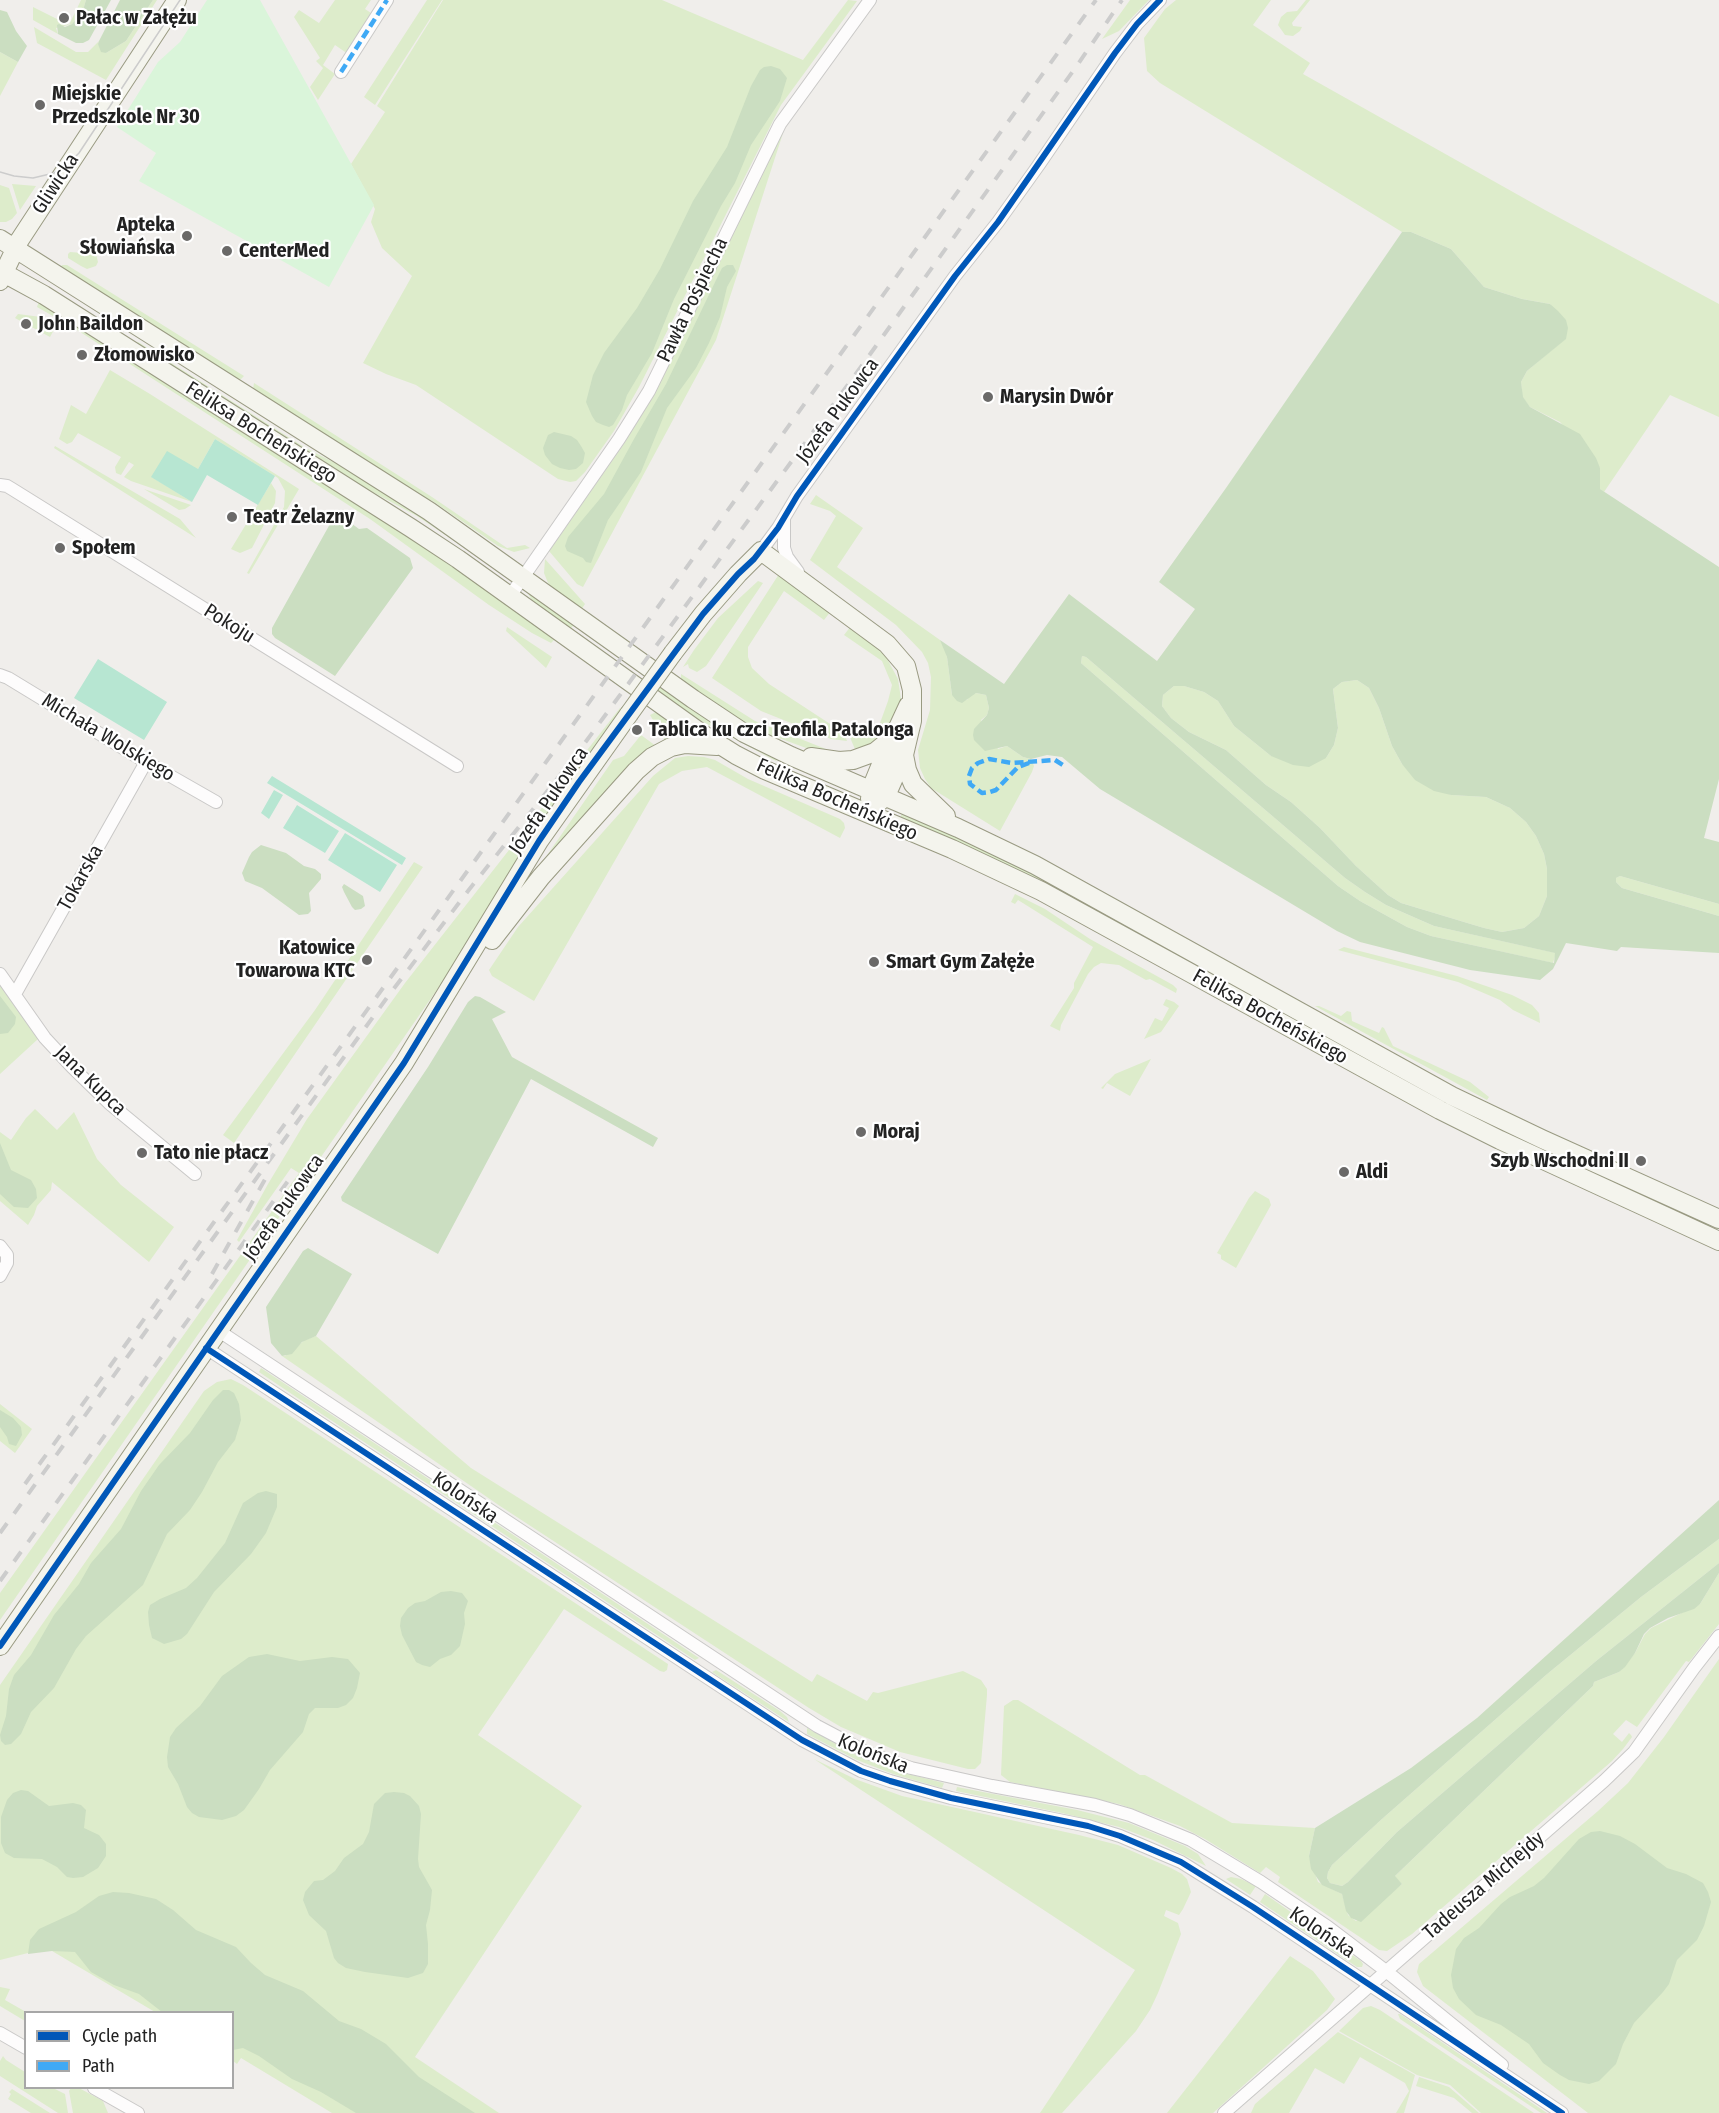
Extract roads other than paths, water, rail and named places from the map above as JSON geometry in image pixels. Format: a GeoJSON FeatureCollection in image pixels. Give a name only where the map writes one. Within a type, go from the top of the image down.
{"type":"FeatureCollection","features":[{"type":"Feature","properties":{"kind":"main road","name":"Gliwicka"},"geometry":{"type":"LineString","coordinates":[[1,275],[8,244],[68,164],[177,0]]}},
{"type":"Feature","properties":{"kind":"main road","name":"Feliksa Bocheńskiego"},"geometry":{"type":"LineString","coordinates":[[8,244],[429,511],[721,719],[744,733],[791,756],[879,792],[1035,865],[1452,1096],[1719,1219]]}},
{"type":"Feature","properties":{"kind":"main road","name":"Feliksa Bocheńskiego"},"geometry":{"type":"LineString","coordinates":[[1,275],[44,296],[403,522],[510,596],[658,704],[723,747],[765,770],[952,849],[1041,891],[1440,1110],[1719,1241]]}},
{"type":"Feature","properties":{"kind":"main road"},"geometry":{"type":"LineString","coordinates":[[761,551],[879,638],[897,654],[906,666],[910,677],[912,721],[904,755],[867,814]]}},
{"type":"Feature","properties":{"kind":"main road","name":"Józefa Pukowca"},"geometry":{"type":"LineString","coordinates":[[0,1646],[404,1064],[539,842],[673,653],[738,573],[761,551]]}},
{"type":"Feature","properties":{"kind":"main road"},"geometry":{"type":"LineString","coordinates":[[879,792],[892,738],[912,699]]}},
{"type":"Feature","properties":{"kind":"main road"},"geometry":{"type":"LineString","coordinates":[[791,756],[839,761],[853,760],[875,752],[892,738]]}},
{"type":"Feature","properties":{"kind":"main road"},"geometry":{"type":"LineString","coordinates":[[466,962],[487,948],[512,912],[541,877],[651,757],[671,747],[685,744],[723,747]]}},
{"type":"Feature","properties":{"kind":"main road"},"geometry":{"type":"LineString","coordinates":[[904,755],[913,784],[958,828]]}},
{"type":"Feature","properties":{"kind":"street"},"geometry":{"type":"LineString","coordinates":[[341,72],[387,0]]}},
{"type":"Feature","properties":{"kind":"street","name":"Pawła Pośpiecha"},"geometry":{"type":"LineString","coordinates":[[510,596],[619,439],[649,391],[780,124],[870,0]]}},
{"type":"Feature","properties":{"kind":"street","name":"Józefa Pukowca"},"geometry":{"type":"LineString","coordinates":[[761,551],[785,518],[797,495],[954,276],[998,222],[1115,53],[1137,24],[1160,0]]}},
{"type":"Feature","properties":{"kind":"street","name":"Pokoju"},"geometry":{"type":"LineString","coordinates":[[0,485],[12,489],[457,766]]}},
{"type":"Feature","properties":{"kind":"street","name":"Józefa Pukowca"},"geometry":{"type":"LineString","coordinates":[[785,518],[783,539],[787,557],[808,585]]}},
{"type":"Feature","properties":{"kind":"street","name":"Michała Wolskiego"},"geometry":{"type":"LineString","coordinates":[[0,675],[216,802]]}},
{"type":"Feature","properties":{"kind":"street","name":"Tokarska"},"geometry":{"type":"LineString","coordinates":[[15,994],[146,762]]}},
{"type":"Feature","properties":{"kind":"street","name":"Jana Kupca"},"geometry":{"type":"LineString","coordinates":[[0,974],[45,1038],[72,1067],[109,1103],[195,1174]]}},
{"type":"Feature","properties":{"kind":"street"},"geometry":{"type":"LineString","coordinates":[[0,1246],[7,1256],[7,1263],[0,1275]]}},
{"type":"Feature","properties":{"kind":"street","name":"Kolońska"},"geometry":{"type":"LineString","coordinates":[[219,1331],[825,1731],[868,1753],[911,1768],[1095,1805],[1130,1815],[1162,1827],[1221,1856],[1328,1927],[1560,2112]]}},
{"type":"Feature","properties":{"kind":"street","name":"Kolońska"},"geometry":{"type":"LineString","coordinates":[[206,1348],[691,1668],[822,1751],[861,1771],[917,1789],[1088,1826],[1150,1848],[1181,1862],[1211,1879],[1560,2112]]}},
{"type":"Feature","properties":{"kind":"street","name":"Tadeusza Michejdy"},"geometry":{"type":"LineString","coordinates":[[1224,2113],[1604,1781],[1634,1752],[1719,1636]]}},
{"type":"Feature","properties":{"kind":"street"},"geometry":{"type":"LineString","coordinates":[[0,2033],[24,2047]]}},
{"type":"Feature","properties":{"kind":"street"},"geometry":{"type":"LineString","coordinates":[[95,2089],[123,2109],[138,2113]]}},
{"type":"Feature","properties":{"kind":"tram line"},"geometry":{"type":"LineString","coordinates":[[0,172],[33,178],[54,173],[68,164],[79,153],[180,0]]}},
{"type":"Feature","properties":{"kind":"railway"},"geometry":{"type":"LineString","coordinates":[[25,1484],[1096,0]]}},
{"type":"Feature","properties":{"kind":"railway"},"geometry":{"type":"LineString","coordinates":[[0,1533],[386,999],[576,755],[863,364],[1122,0]]}},
{"type":"Feature","properties":{"kind":"railway"},"geometry":{"type":"LineString","coordinates":[[212,1274],[268,1174]]}},
{"type":"Feature","properties":{"kind":"railway"},"geometry":{"type":"LineString","coordinates":[[0,1581],[293,1174]]}},
{"type":"Feature","properties":{"kind":"place","name":"Pałac w Załężu"},"geometry":{"type":"Point","coordinates":[64,18]}},
{"type":"Feature","properties":{"kind":"place","name":"Miejskie Przedszkole Nr 30"},"geometry":{"type":"Point","coordinates":[40,105]}},
{"type":"Feature","properties":{"kind":"place","name":"Apteka Słowiańska"},"geometry":{"type":"Point","coordinates":[187,236]}},
{"type":"Feature","properties":{"kind":"place","name":"CenterMed"},"geometry":{"type":"Point","coordinates":[227,251]}},
{"type":"Feature","properties":{"kind":"place","name":"John Baildon"},"geometry":{"type":"Point","coordinates":[26,324]}},
{"type":"Feature","properties":{"kind":"place","name":"Złomowisko"},"geometry":{"type":"Point","coordinates":[82,355]}},
{"type":"Feature","properties":{"kind":"place","name":"Marysin Dwór"},"geometry":{"type":"Point","coordinates":[988,397]}},
{"type":"Feature","properties":{"kind":"place","name":"Teatr Żelazny"},"geometry":{"type":"Point","coordinates":[232,517]}},
{"type":"Feature","properties":{"kind":"place","name":"Społem"},"geometry":{"type":"Point","coordinates":[60,548]}},
{"type":"Feature","properties":{"kind":"place","name":"Tablica ku czci Teofila Patalonga"},"geometry":{"type":"Point","coordinates":[637,730]}},
{"type":"Feature","properties":{"kind":"place","name":"Katowice Towarowa KTC"},"geometry":{"type":"Point","coordinates":[367,960]}},
{"type":"Feature","properties":{"kind":"place","name":"Smart Gym Załęże"},"geometry":{"type":"Point","coordinates":[874,962]}},
{"type":"Feature","properties":{"kind":"place","name":"Moraj"},"geometry":{"type":"Point","coordinates":[861,1132]}},
{"type":"Feature","properties":{"kind":"place","name":"Tato nie płacz"},"geometry":{"type":"Point","coordinates":[142,1153]}},
{"type":"Feature","properties":{"kind":"place","name":"Szyb Wschodni II"},"geometry":{"type":"Point","coordinates":[1641,1161]}},
{"type":"Feature","properties":{"kind":"place","name":"Aldi"},"geometry":{"type":"Point","coordinates":[1344,1172]}}]}
